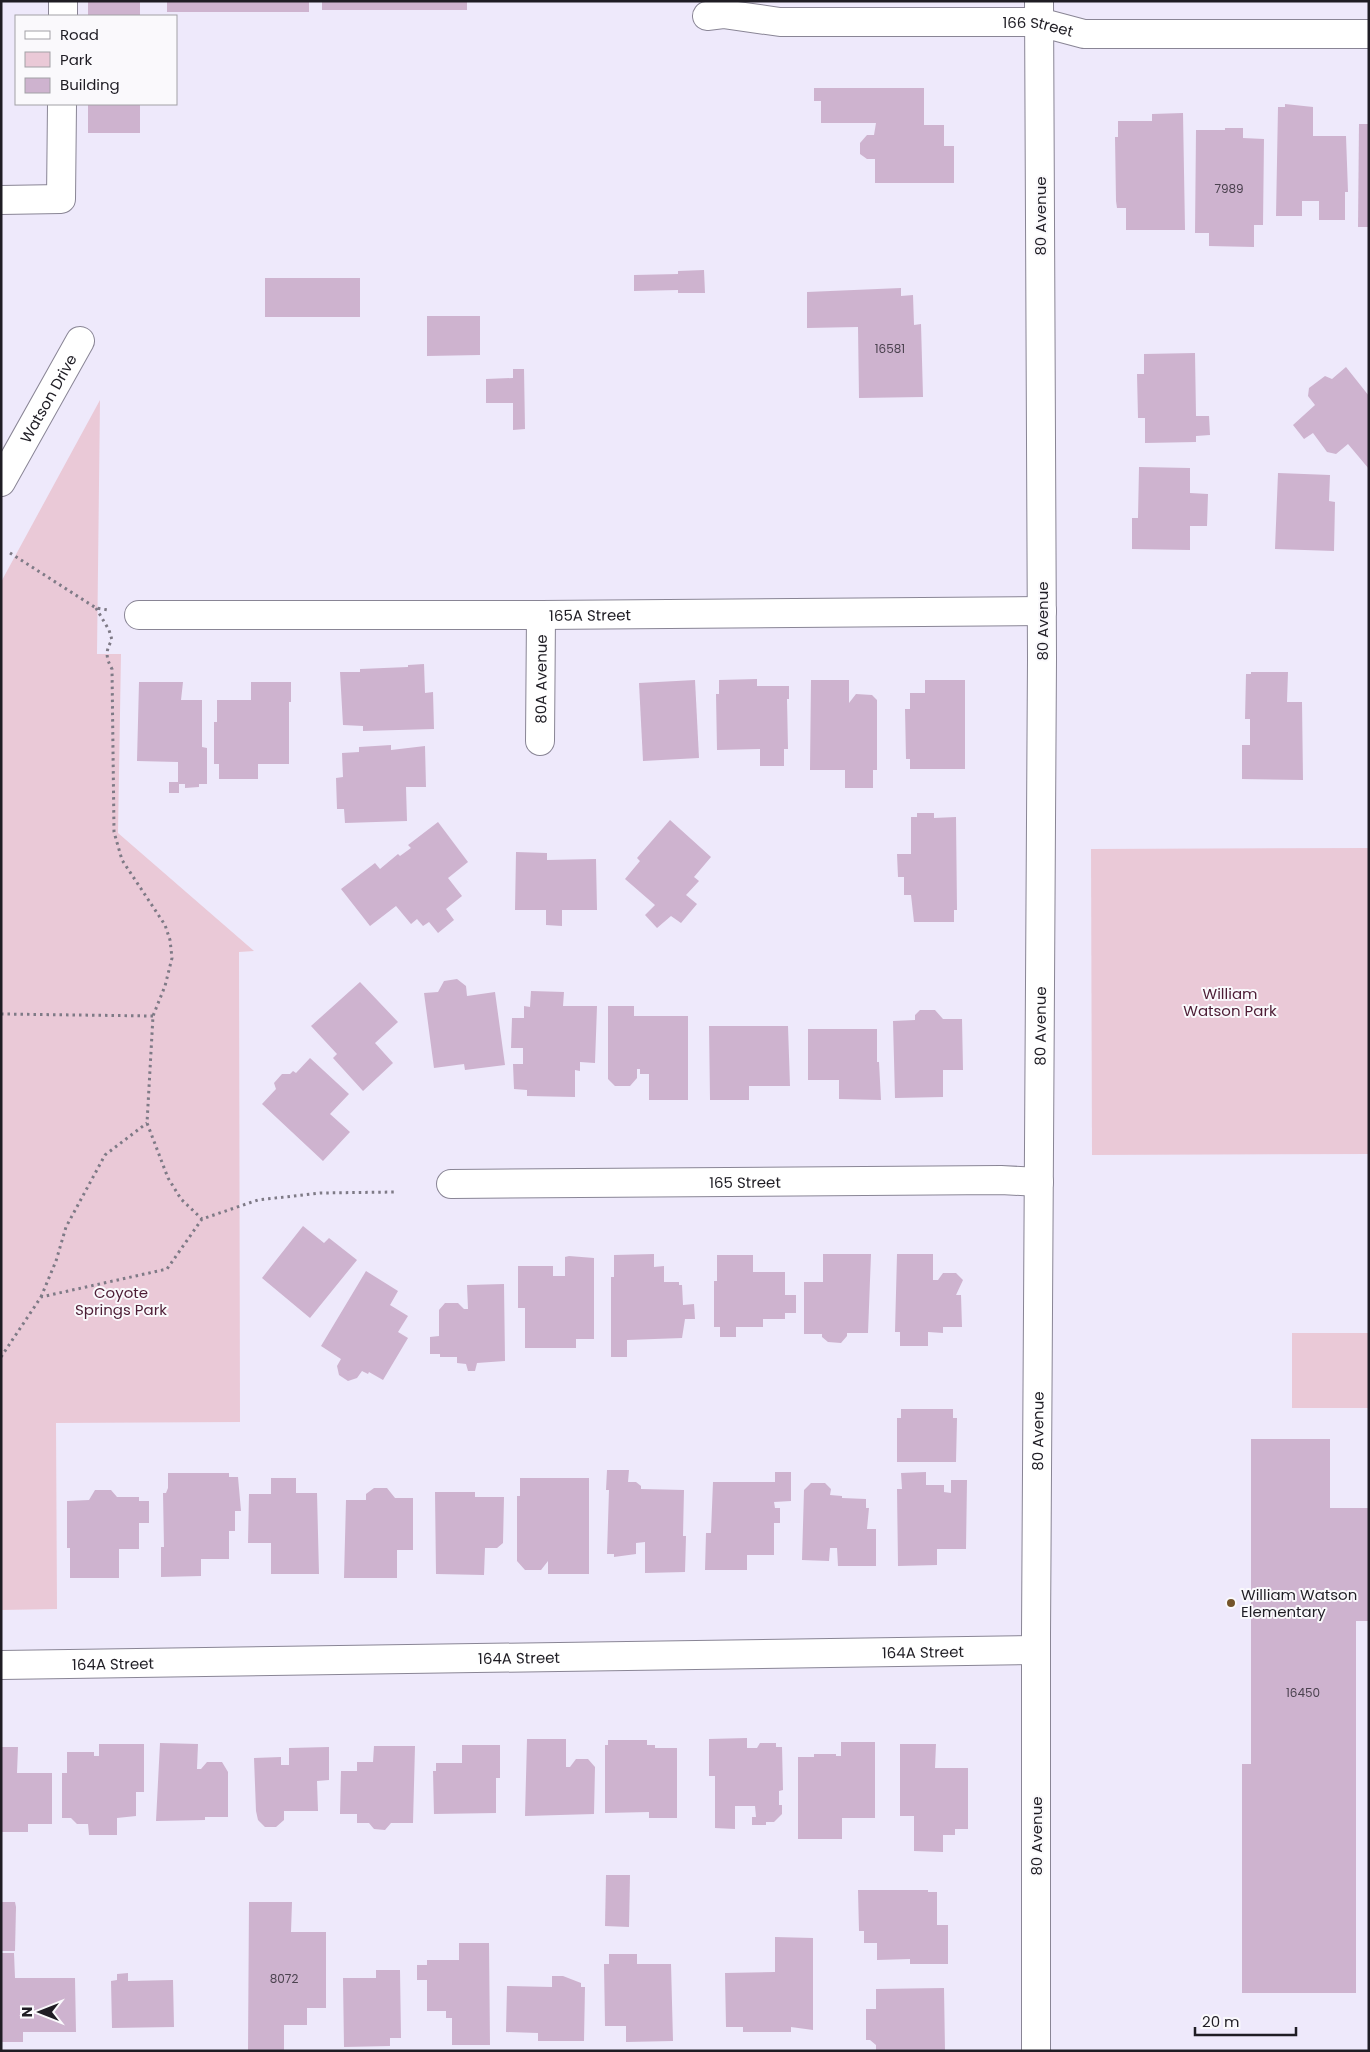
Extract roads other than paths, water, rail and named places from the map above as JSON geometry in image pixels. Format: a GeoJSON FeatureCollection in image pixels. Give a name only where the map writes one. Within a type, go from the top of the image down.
{"type":"FeatureCollection","features":[{"type":"Feature","properties":{"kind":"street"},"geometry":{"type":"LineString","coordinates":[[62,15],[63,1]]}},
{"type":"Feature","properties":{"kind":"street","name":"166 Street"},"geometry":{"type":"LineString","coordinates":[[707,16],[723,14],[780,22],[1039,12],[1084,34],[1369,34]]}},
{"type":"Feature","properties":{"kind":"street","name":"80 Avenue"},"geometry":{"type":"LineString","coordinates":[[1036,2051],[1036,1650],[1042,611],[1039,12]]}},
{"type":"Feature","properties":{"kind":"street"},"geometry":{"type":"LineString","coordinates":[[1,200],[61,199],[62,105]]}},
{"type":"Feature","properties":{"kind":"street","name":"Watson Drive"},"geometry":{"type":"LineString","coordinates":[[1,482],[80,341]]}},
{"type":"Feature","properties":{"kind":"street","name":"165A Street"},"geometry":{"type":"LineString","coordinates":[[138,615],[541,615],[1042,611]]}},
{"type":"Feature","properties":{"kind":"street","name":"80A Avenue"},"geometry":{"type":"LineString","coordinates":[[540,741],[541,615]]}},
{"type":"Feature","properties":{"kind":"street","name":"165 Street"},"geometry":{"type":"LineString","coordinates":[[451,1184],[1001,1180],[1039,1182]]}},
{"type":"Feature","properties":{"kind":"street","name":"164A Street"},"geometry":{"type":"LineString","coordinates":[[1,1665],[1036,1650]]}},
{"type":"Feature","properties":{"kind":"place","name":"William Watson Elementary"},"geometry":{"type":"Point","coordinates":[1231,1603]}},
{"type":"Feature","properties":{"kind":"park label","name":"William Watson Park"},"geometry":{"type":"Point","coordinates":[1230,1002]}},
{"type":"Feature","properties":{"kind":"park label","name":"Coyote Springs Park"},"geometry":{"type":"Point","coordinates":[121,1300]}}]}
